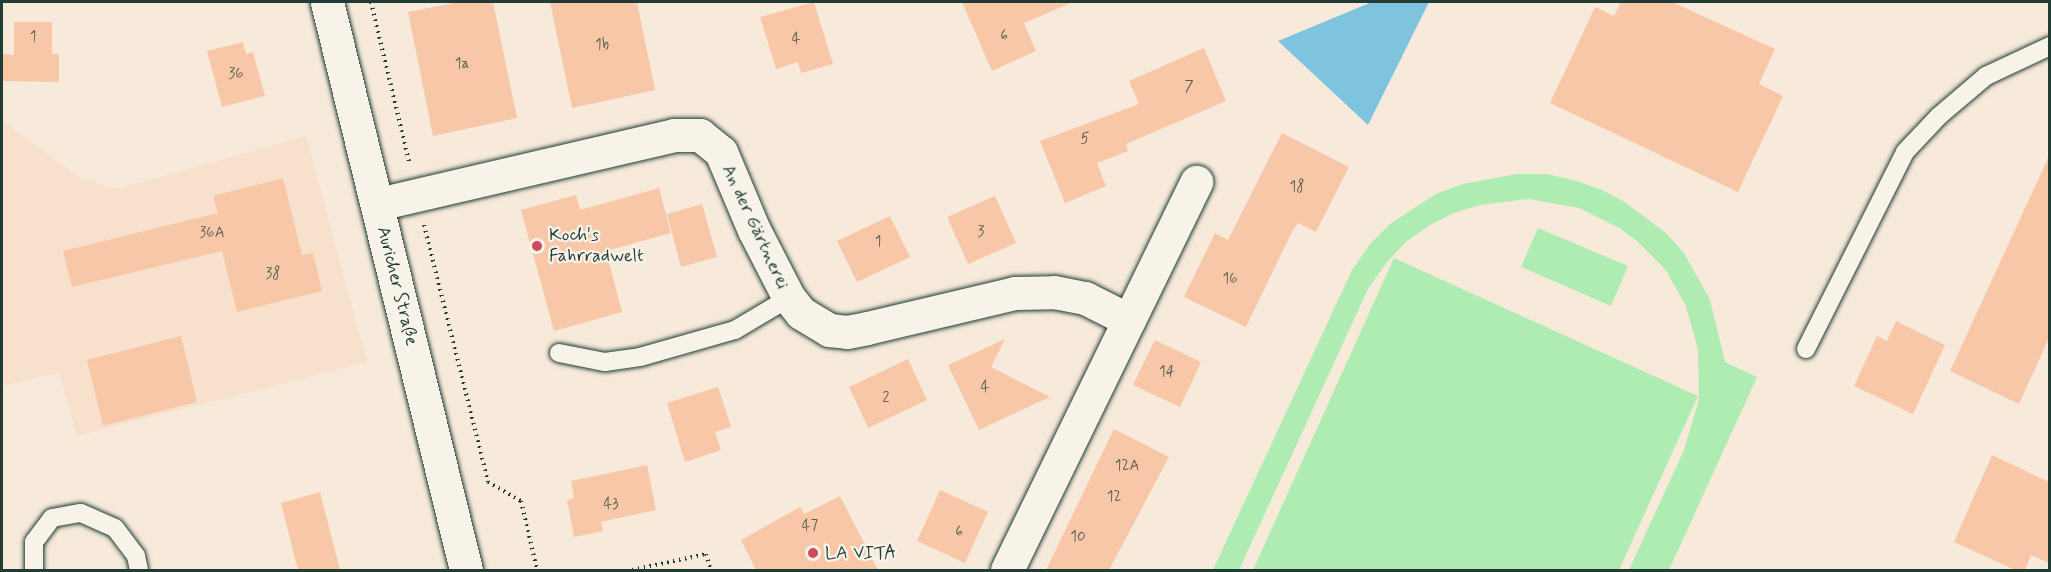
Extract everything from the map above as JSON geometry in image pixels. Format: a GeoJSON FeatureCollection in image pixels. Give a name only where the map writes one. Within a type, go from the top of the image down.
{"type":"FeatureCollection","features":[{"type":"Feature","properties":{"kind":"street","name":"Auricher Straße"},"geometry":{"type":"LineString","coordinates":[[327,2],[466,570]]}},
{"type":"Feature","properties":{"kind":"street","name":"An der Gärtnerei"},"geometry":{"type":"LineString","coordinates":[[378,204],[674,135],[700,135],[721,152],[754,230],[789,298],[801,313],[829,330],[848,332],[1025,293],[1054,292],[1085,298],[1129,320]]}},
{"type":"Feature","properties":{"kind":"street"},"geometry":{"type":"LineString","coordinates":[[1007,570],[1196,182]]}},
{"type":"Feature","properties":{"kind":"lane"},"geometry":{"type":"LineString","coordinates":[[1806,349],[1905,152],[1939,116],[1986,76],[2049,46]]}},
{"type":"Feature","properties":{"kind":"lane"},"geometry":{"type":"LineString","coordinates":[[559,353],[605,362],[640,357],[735,330],[789,298]]}},
{"type":"Feature","properties":{"kind":"lane"},"geometry":{"type":"LineString","coordinates":[[34,570],[34,542],[52,518],[81,513],[116,528],[136,556],[139,570]]}},
{"type":"Feature","properties":{"kind":"path"},"geometry":{"type":"LineString","coordinates":[[371,2],[488,482],[521,501],[537,570]]}},
{"type":"Feature","properties":{"kind":"path"},"geometry":{"type":"LineString","coordinates":[[632,570],[706,554],[711,570]]}},
{"type":"Feature","properties":{"kind":"shaded area"},"geometry":{"type":"Polygon","coordinates":[[[2,120],[79,177],[117,189],[306,136],[367,362],[77,436],[59,373],[2,386],[2,120]]]}},
{"type":"Feature","properties":{"kind":"green space"},"geometry":{"type":"Polygon","coordinates":[[[1517,174],[1546,174],[1600,189],[1623,201],[1666,233],[1684,253],[1710,300],[1725,362],[1757,377],[1669,570],[1629,570],[1684,450],[1699,399],[1698,350],[1686,306],[1665,269],[1637,241],[1619,228],[1579,208],[1529,199],[1480,205],[1454,213],[1430,225],[1407,241],[1387,262],[1368,289],[1239,570],[1213,570],[1352,270],[1370,244],[1390,224],[1436,194],[1463,184],[1517,174]]]}},
{"type":"Feature","properties":{"kind":"green space"},"geometry":{"type":"Polygon","coordinates":[[[1538,228],[1628,266],[1611,306],[1521,267],[1538,228]]]}},
{"type":"Feature","properties":{"kind":"green space"},"geometry":{"type":"Polygon","coordinates":[[[1394,258],[1698,396],[1619,570],[1253,570],[1394,258]]]}},
{"type":"Feature","properties":{"kind":"water"},"geometry":{"type":"Polygon","coordinates":[[[1372,2],[1429,2],[1368,125],[1278,41],[1372,2]]]}},
{"type":"Feature","properties":{"kind":"building"},"geometry":{"type":"Polygon","coordinates":[[[459,2],[493,2],[517,118],[433,136],[408,12],[459,2]]]}},
{"type":"Feature","properties":{"kind":"building"},"geometry":{"type":"Polygon","coordinates":[[[550,2],[637,2],[655,90],[572,108],[550,2]]]}},
{"type":"Feature","properties":{"kind":"building"},"geometry":{"type":"Polygon","coordinates":[[[814,2],[833,64],[801,73],[798,62],[776,69],[760,17],[814,2]]]}},
{"type":"Feature","properties":{"kind":"building"},"geometry":{"type":"Polygon","coordinates":[[[962,2],[1073,2],[1024,23],[1036,51],[992,71],[962,2]]]}},
{"type":"Feature","properties":{"kind":"building"},"geometry":{"type":"Polygon","coordinates":[[[1621,2],[1672,2],[1775,49],[1759,84],[1783,96],[1738,192],[1550,103],[1595,7],[1614,16],[1621,2]]]}},
{"type":"Feature","properties":{"kind":"building"},"geometry":{"type":"Polygon","coordinates":[[[14,22],[52,22],[52,54],[59,54],[59,82],[2,81],[2,54],[14,55],[14,22]]]}},
{"type":"Feature","properties":{"kind":"building"},"geometry":{"type":"Polygon","coordinates":[[[243,42],[246,54],[253,52],[265,96],[222,107],[207,51],[243,42]]]}},
{"type":"Feature","properties":{"kind":"building"},"geometry":{"type":"Polygon","coordinates":[[[1204,48],[1226,101],[1126,144],[1128,151],[1097,163],[1106,186],[1065,203],[1040,141],[1139,104],[1129,81],[1204,48]]]}},
{"type":"Feature","properties":{"kind":"building"},"geometry":{"type":"Polygon","coordinates":[[[1282,133],[1349,167],[1316,232],[1298,223],[1292,232],[1246,327],[1184,297],[1215,233],[1228,240],[1282,133]]]}},
{"type":"Feature","properties":{"kind":"building"},"geometry":{"type":"Polygon","coordinates":[[[2049,156],[2049,338],[2019,404],[1950,371],[2049,156]]]}},
{"type":"Feature","properties":{"kind":"building"},"geometry":{"type":"Polygon","coordinates":[[[283,178],[302,255],[313,253],[322,291],[237,312],[222,251],[72,287],[63,251],[218,213],[213,196],[283,178]]]}},
{"type":"Feature","properties":{"kind":"building"},"geometry":{"type":"Polygon","coordinates":[[[659,188],[671,233],[606,251],[622,312],[554,331],[521,210],[576,195],[580,210],[659,188]]]}},
{"type":"Feature","properties":{"kind":"building"},"geometry":{"type":"Polygon","coordinates":[[[995,196],[1016,243],[968,264],[947,217],[995,196]]]}},
{"type":"Feature","properties":{"kind":"building"},"geometry":{"type":"Polygon","coordinates":[[[702,204],[717,257],[681,267],[667,214],[702,204]]]}},
{"type":"Feature","properties":{"kind":"building"},"geometry":{"type":"Polygon","coordinates":[[[890,216],[910,257],[857,282],[837,241],[890,216]]]}},
{"type":"Feature","properties":{"kind":"building"},"geometry":{"type":"Polygon","coordinates":[[[1896,321],[1945,345],[1913,414],[1854,386],[1877,336],[1887,341],[1896,321]]]}},
{"type":"Feature","properties":{"kind":"building"},"geometry":{"type":"Polygon","coordinates":[[[181,336],[197,402],[103,426],[87,360],[181,336]]]}},
{"type":"Feature","properties":{"kind":"building"},"geometry":{"type":"Polygon","coordinates":[[[1005,339],[991,367],[1050,397],[979,430],[948,365],[1005,339]]]}},
{"type":"Feature","properties":{"kind":"building"},"geometry":{"type":"Polygon","coordinates":[[[1155,340],[1201,362],[1180,407],[1133,385],[1155,340]]]}},
{"type":"Feature","properties":{"kind":"building"},"geometry":{"type":"Polygon","coordinates":[[[908,359],[927,400],[868,428],[849,387],[908,359]]]}},
{"type":"Feature","properties":{"kind":"building"},"geometry":{"type":"Polygon","coordinates":[[[718,387],[731,427],[715,432],[721,450],[685,462],[667,403],[718,387]]]}},
{"type":"Feature","properties":{"kind":"building"},"geometry":{"type":"Polygon","coordinates":[[[1114,429],[1169,457],[1109,570],[1046,570],[1114,429]]]}},
{"type":"Feature","properties":{"kind":"building"},"geometry":{"type":"Polygon","coordinates":[[[1992,455],[2049,482],[2049,563],[2031,555],[2025,570],[2015,570],[1954,542],[1992,455]]]}},
{"type":"Feature","properties":{"kind":"building"},"geometry":{"type":"Polygon","coordinates":[[[647,465],[656,510],[601,522],[603,531],[574,537],[567,500],[574,498],[571,481],[647,465]]]}},
{"type":"Feature","properties":{"kind":"building"},"geometry":{"type":"Polygon","coordinates":[[[940,490],[988,512],[965,563],[917,541],[940,490]]]}},
{"type":"Feature","properties":{"kind":"building"},"geometry":{"type":"Polygon","coordinates":[[[320,492],[340,570],[298,570],[281,503],[320,492]]]}},
{"type":"Feature","properties":{"kind":"building"},"geometry":{"type":"Polygon","coordinates":[[[840,496],[878,570],[756,570],[741,540],[800,507],[804,514],[840,496]]]}},
{"type":"Feature","properties":{"kind":"place","name":"Koch's Fahrradwelt"},"geometry":{"type":"Point","coordinates":[537,246]}},
{"type":"Feature","properties":{"kind":"place","name":"LA VITA"},"geometry":{"type":"Point","coordinates":[813,553]}}]}
